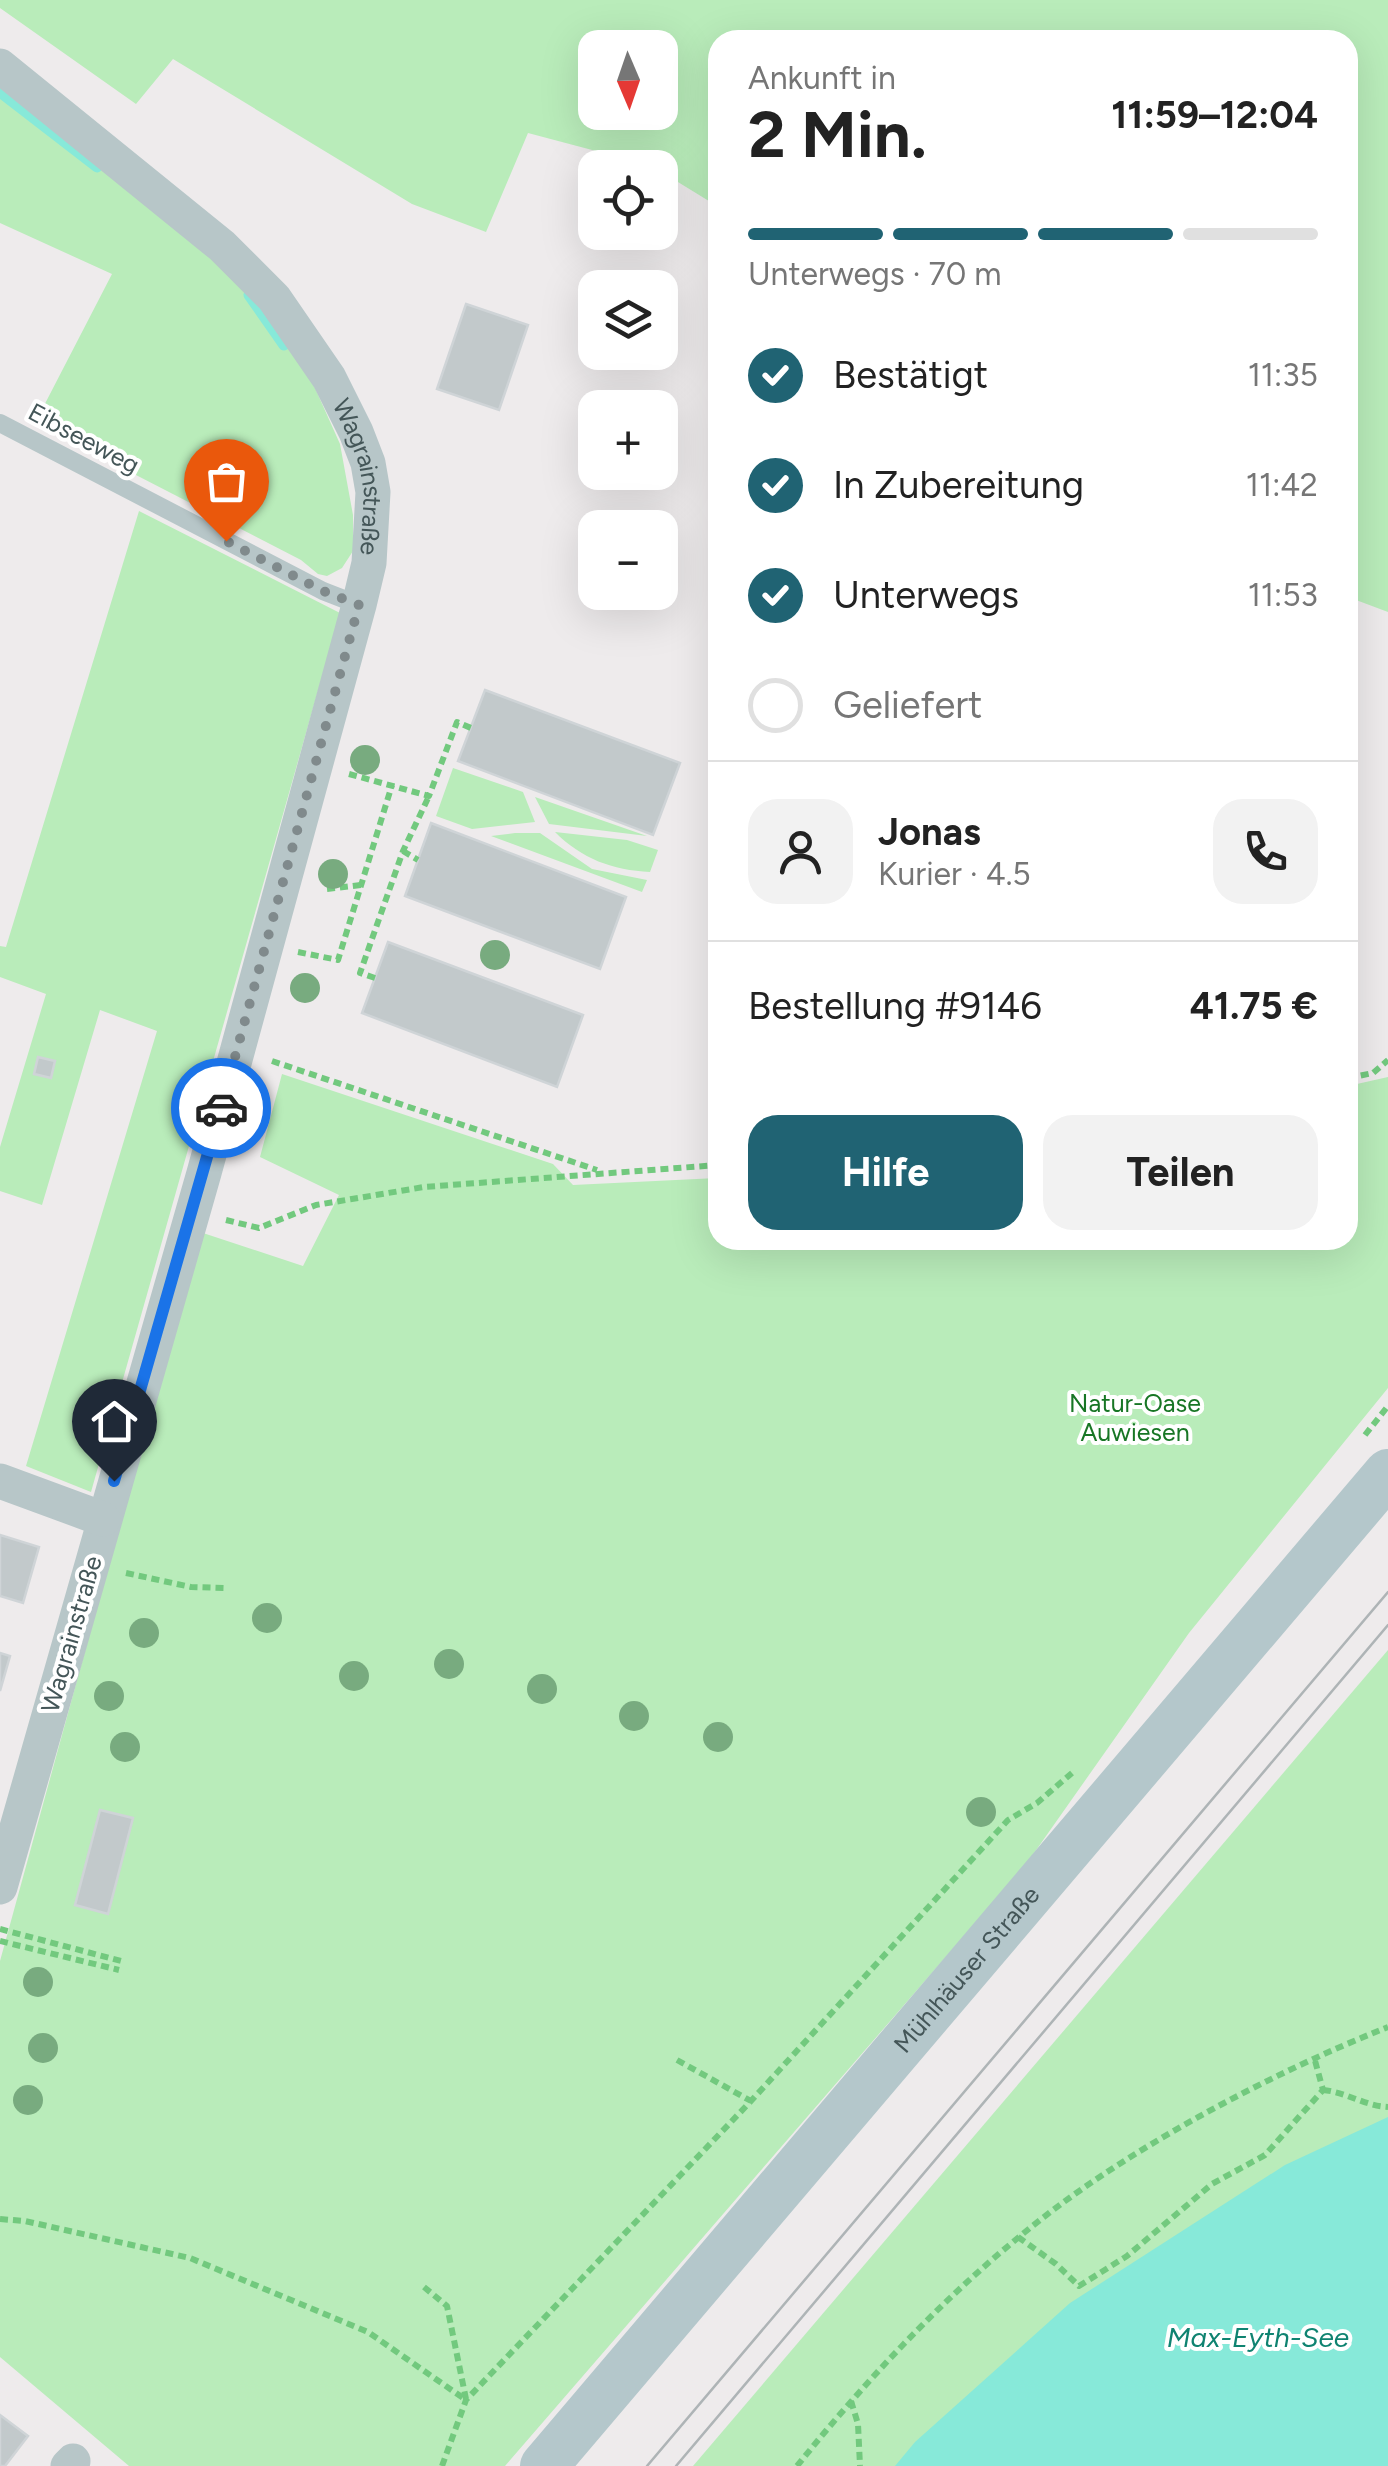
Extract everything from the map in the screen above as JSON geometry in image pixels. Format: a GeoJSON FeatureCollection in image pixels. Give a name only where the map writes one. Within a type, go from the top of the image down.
{"type":"FeatureCollection","features":[{"type":"Feature","properties":{"kind":"main road","name":"Mühlhäuser Straße"},"geometry":{"type":"LineString","coordinates":[[544,2466],[1388,1473]]}},
{"type":"Feature","properties":{"kind":"street","name":"Wagrainstraße"},"geometry":{"type":"LineString","coordinates":[[0,66],[222,246],[274,298],[329,378],[368,462],[373,492],[370,563],[359,605],[193,1212],[0,1887]]}},
{"type":"Feature","properties":{"kind":"street"},"geometry":{"type":"LineString","coordinates":[[0,1481],[103,1519]]}},
{"type":"Feature","properties":{"kind":"lane","name":"Eibseeweg"},"geometry":{"type":"LineString","coordinates":[[0,423],[323,591],[359,605]]}},
{"type":"Feature","properties":{"kind":"path"},"geometry":{"type":"LineString","coordinates":[[375,978],[360,973],[403,851],[457,722],[471,728]]}},
{"type":"Feature","properties":{"kind":"path"},"geometry":{"type":"LineString","coordinates":[[358,776],[428,796]]}},
{"type":"Feature","properties":{"kind":"path"},"geometry":{"type":"LineString","coordinates":[[265,945],[338,960],[392,785]]}},
{"type":"Feature","properties":{"kind":"path"},"geometry":{"type":"LineString","coordinates":[[403,851],[418,860]]}},
{"type":"Feature","properties":{"kind":"path"},"geometry":{"type":"LineString","coordinates":[[327,889],[361,885]]}},
{"type":"Feature","properties":{"kind":"path"},"geometry":{"type":"LineString","coordinates":[[237,1049],[603,1172]]}},
{"type":"Feature","properties":{"kind":"path"},"geometry":{"type":"LineString","coordinates":[[1358,1076],[1373,1072],[1388,1060]]}},
{"type":"Feature","properties":{"kind":"path"},"geometry":{"type":"LineString","coordinates":[[193,1212],[260,1228],[316,1205],[424,1187],[708,1166]]}},
{"type":"Feature","properties":{"kind":"path"},"geometry":{"type":"LineString","coordinates":[[90,1565],[192,1587],[225,1588]]}},
{"type":"Feature","properties":{"kind":"path"},"geometry":{"type":"LineString","coordinates":[[442,2466],[466,2400],[751,2101],[1008,1820],[1037,1804]]}},
{"type":"Feature","properties":{"kind":"path"},"geometry":{"type":"LineString","coordinates":[[0,1929],[121,1961]]}},
{"type":"Feature","properties":{"kind":"path"},"geometry":{"type":"LineString","coordinates":[[0,1941],[119,1970]]}},
{"type":"Feature","properties":{"kind":"path"},"geometry":{"type":"LineString","coordinates":[[797,2466],[850,2400],[1018,2236],[1074,2195],[1170,2135],[1314,2057],[1388,2027]]}},
{"type":"Feature","properties":{"kind":"path"},"geometry":{"type":"LineString","coordinates":[[1314,2057],[1323,2090]]}},
{"type":"Feature","properties":{"kind":"path"},"geometry":{"type":"LineString","coordinates":[[677,2060],[751,2101]]}},
{"type":"Feature","properties":{"kind":"path"},"geometry":{"type":"LineString","coordinates":[[1323,2090],[1340,2091],[1372,2105],[1388,2107]]}},
{"type":"Feature","properties":{"kind":"path"},"geometry":{"type":"LineString","coordinates":[[1018,2236],[1079,2286],[1126,2256],[1212,2184],[1265,2155],[1323,2090]]}},
{"type":"Feature","properties":{"kind":"path"},"geometry":{"type":"LineString","coordinates":[[0,2219],[25,2221],[190,2258],[368,2332],[466,2400]]}},
{"type":"Feature","properties":{"kind":"path"},"geometry":{"type":"LineString","coordinates":[[424,2287],[447,2306],[466,2400]]}},
{"type":"Feature","properties":{"kind":"path"},"geometry":{"type":"LineString","coordinates":[[850,2400],[858,2424],[860,2466]]}},
{"type":"Feature","properties":{"kind":"green space"},"geometry":{"type":"Polygon","coordinates":[[[0,0],[1388,0],[1388,612],[1358,601],[1358,30],[708,30],[708,200],[678,182],[678,150],[592,150],[528,133],[486,232],[412,204],[173,59],[136,104],[0,8],[0,0]]]}},
{"type":"Feature","properties":{"kind":"green space"},"geometry":{"type":"Polygon","coordinates":[[[0,84],[268,305],[311,379],[340,444],[353,515],[353,551],[342,568],[327,576],[318,574],[301,560],[35,423],[112,274],[0,223],[0,84]]]}},
{"type":"Feature","properties":{"kind":"green space"},"geometry":{"type":"Polygon","coordinates":[[[139,511],[340,613],[91,1492],[26,1466],[157,1031],[100,1010],[42,1205],[0,1191],[0,1147],[46,994],[0,977],[0,946],[6,947],[139,511]]]}},
{"type":"Feature","properties":{"kind":"green space"},"geometry":{"type":"Polygon","coordinates":[[[453,768],[523,792],[535,822],[472,829],[436,816],[453,768]]]}},
{"type":"Feature","properties":{"kind":"green space"},"geometry":{"type":"Polygon","coordinates":[[[535,797],[647,836],[549,824],[535,797]]]}},
{"type":"Feature","properties":{"kind":"green space"},"geometry":{"type":"Polygon","coordinates":[[[555,832],[627,840],[658,850],[650,872],[623,869],[587,856],[555,832]]]}},
{"type":"Feature","properties":{"kind":"green space"},"geometry":{"type":"Polygon","coordinates":[[[540,833],[592,869],[647,880],[642,892],[491,836],[540,833]]]}},
{"type":"Feature","properties":{"kind":"green space","name":"Natur-Oase Auwiesen"},"geometry":{"type":"Polygon","coordinates":[[[282,1074],[553,1164],[573,1185],[708,1178],[708,1250],[1358,1250],[1358,1084],[1388,1077],[1388,1388],[1189,1633],[1027,1863],[505,2466],[129,2466],[0,2357],[0,1961],[200,1232],[303,1266],[339,1195],[260,1157],[282,1074]]]}},
{"type":"Feature","properties":{"kind":"green space"},"geometry":{"type":"Polygon","coordinates":[[[1388,1650],[1388,2466],[693,2466],[1388,1650]]]}},
{"type":"Feature","properties":{"kind":"water","name":"Max-Eyth-See"},"geometry":{"type":"Polygon","coordinates":[[[1388,2117],[1388,2466],[895,2466],[915,2442],[1070,2303],[1285,2165],[1388,2117]]]}},
{"type":"Feature","properties":{"kind":"building"},"geometry":{"type":"Polygon","coordinates":[[[466,304],[528,325],[499,410],[437,389],[466,304]]]}},
{"type":"Feature","properties":{"kind":"building"},"geometry":{"type":"Polygon","coordinates":[[[485,690],[680,763],[653,835],[458,761],[485,690]]]}},
{"type":"Feature","properties":{"kind":"building"},"geometry":{"type":"Polygon","coordinates":[[[431,823],[626,897],[600,969],[405,896],[431,823]]]}},
{"type":"Feature","properties":{"kind":"building"},"geometry":{"type":"Polygon","coordinates":[[[388,942],[583,1015],[557,1087],[362,1013],[388,942]]]}},
{"type":"Feature","properties":{"kind":"building"},"geometry":{"type":"Polygon","coordinates":[[[38,1057],[55,1061],[51,1078],[34,1074],[38,1057]]]}},
{"type":"Feature","properties":{"kind":"building"},"geometry":{"type":"Polygon","coordinates":[[[0,1535],[39,1547],[23,1603],[0,1596],[0,1535]]]}},
{"type":"Feature","properties":{"kind":"building"},"geometry":{"type":"Polygon","coordinates":[[[0,1653],[10,1656],[0,1691],[0,1653]]]}},
{"type":"Feature","properties":{"kind":"building"},"geometry":{"type":"Polygon","coordinates":[[[100,1810],[133,1818],[108,1914],[75,1905],[100,1810]]]}},
{"type":"Feature","properties":{"kind":"building"},"geometry":{"type":"Polygon","coordinates":[[[0,2415],[28,2436],[5,2466],[0,2466],[0,2415]]]}},
{"type":"Feature","properties":{"kind":"waterway"},"geometry":{"type":"LineString","coordinates":[[0,92],[97,167]]}},
{"type":"Feature","properties":{"kind":"waterway"},"geometry":{"type":"LineString","coordinates":[[249,295],[284,345]]}},
{"type":"Feature","properties":{"kind":"tram line"},"geometry":{"type":"LineString","coordinates":[[647,2466],[1388,1592]]}},
{"type":"Feature","properties":{"kind":"tram line"},"geometry":{"type":"LineString","coordinates":[[676,2466],[1388,1625]]}},
{"type":"Feature","properties":{"kind":"way so far"},"geometry":{"type":"LineString","coordinates":[[221,1108],[359,605],[226,541]]}},
{"type":"Feature","properties":{"kind":"route"},"geometry":{"type":"LineString","coordinates":[[114,1481],[221,1108]]}}]}
